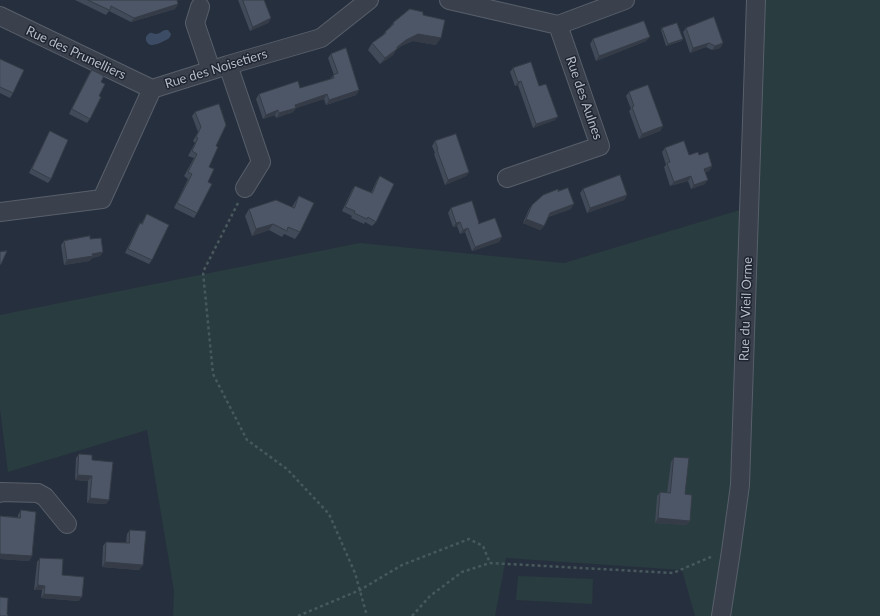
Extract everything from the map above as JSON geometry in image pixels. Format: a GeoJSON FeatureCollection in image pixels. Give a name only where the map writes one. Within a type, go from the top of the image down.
{"type":"FeatureCollection","features":[{"type":"Feature","properties":{"kind":"street","name":"Rue des Noisetiers"},"geometry":{"type":"LineString","coordinates":[[0,212],[102,199],[152,89],[228,64],[321,38],[369,0]]}},
{"type":"Feature","properties":{"kind":"street"},"geometry":{"type":"LineString","coordinates":[[449,0],[558,25],[625,0]]}},
{"type":"Feature","properties":{"kind":"street","name":"Rue du Vieil Orme"},"geometry":{"type":"LineString","coordinates":[[721,616],[740,485],[756,0]]}},
{"type":"Feature","properties":{"kind":"street"},"geometry":{"type":"LineString","coordinates":[[200,7],[195,23],[211,70]]}},
{"type":"Feature","properties":{"kind":"street","name":"Rue des Prunelliers"},"geometry":{"type":"LineString","coordinates":[[0,16],[152,89]]}},
{"type":"Feature","properties":{"kind":"street","name":"Rue des Aulnes"},"geometry":{"type":"LineString","coordinates":[[507,178],[600,146],[558,25]]}},
{"type":"Feature","properties":{"kind":"street"},"geometry":{"type":"LineString","coordinates":[[228,64],[261,162],[245,188]]}},
{"type":"Feature","properties":{"kind":"street"},"geometry":{"type":"LineString","coordinates":[[0,493],[38,493],[45,497],[67,524]]}},
{"type":"Feature","properties":{"kind":"path"},"geometry":{"type":"LineString","coordinates":[[245,188],[203,272],[213,374],[247,440],[287,469],[329,514],[355,573],[367,616]]}},
{"type":"Feature","properties":{"kind":"path"},"geometry":{"type":"LineString","coordinates":[[298,616],[360,590],[402,565],[469,539],[483,546],[490,563]]}},
{"type":"Feature","properties":{"kind":"path"},"geometry":{"type":"LineString","coordinates":[[412,616],[430,596],[462,572],[490,563],[673,573],[725,551],[731,551]]}},
{"type":"Feature","properties":{"kind":"shaded area"},"geometry":{"type":"Polygon","coordinates":[[[758,0],[880,0],[880,616],[695,616],[682,570],[506,558],[495,616],[173,616],[174,591],[147,430],[8,472],[0,409],[0,315],[360,243],[564,263],[753,206],[758,0]]]}},
{"type":"Feature","properties":{"kind":"shaded area"},"geometry":{"type":"Polygon","coordinates":[[[518,576],[593,579],[592,604],[516,600],[518,576]]]}},
{"type":"Feature","properties":{"kind":"water"},"geometry":{"type":"Polygon","coordinates":[[[168,30],[171,34],[168,39],[154,45],[148,44],[146,38],[148,34],[157,34],[168,30]]]}},
{"type":"Feature","properties":{"kind":"building"},"geometry":{"type":"Polygon","coordinates":[[[88,0],[177,0],[178,4],[134,18],[111,6],[110,10],[88,0]]]}},
{"type":"Feature","properties":{"kind":"building"},"geometry":{"type":"Polygon","coordinates":[[[243,0],[264,0],[271,18],[253,27],[243,0]]]}},
{"type":"Feature","properties":{"kind":"building"},"geometry":{"type":"Polygon","coordinates":[[[410,9],[423,12],[423,15],[445,20],[441,38],[418,34],[406,40],[385,58],[372,43],[386,33],[385,32],[394,24],[393,23],[410,9]]]}},
{"type":"Feature","properties":{"kind":"building"},"geometry":{"type":"Polygon","coordinates":[[[714,17],[723,43],[715,46],[709,43],[693,48],[686,28],[714,17]]]}},
{"type":"Feature","properties":{"kind":"building"},"geometry":{"type":"Polygon","coordinates":[[[644,21],[650,37],[599,56],[593,39],[644,21]]]}},
{"type":"Feature","properties":{"kind":"building"},"geometry":{"type":"Polygon","coordinates":[[[677,23],[683,39],[668,44],[662,28],[677,23]]]}},
{"type":"Feature","properties":{"kind":"building"},"geometry":{"type":"Polygon","coordinates":[[[346,48],[359,90],[329,100],[327,94],[295,105],[296,108],[279,113],[278,110],[266,115],[259,94],[298,81],[300,88],[334,78],[333,75],[338,73],[331,54],[346,48]]]}},
{"type":"Feature","properties":{"kind":"building"},"geometry":{"type":"Polygon","coordinates":[[[0,59],[24,70],[13,93],[0,87],[0,59]]]}},
{"type":"Feature","properties":{"kind":"building"},"geometry":{"type":"Polygon","coordinates":[[[531,62],[539,86],[546,84],[558,117],[536,124],[521,81],[518,82],[513,68],[531,62]]]}},
{"type":"Feature","properties":{"kind":"building"},"geometry":{"type":"Polygon","coordinates":[[[92,70],[104,76],[101,82],[105,84],[99,96],[101,97],[90,119],[72,109],[92,70]]]}},
{"type":"Feature","properties":{"kind":"building"},"geometry":{"type":"Polygon","coordinates":[[[648,85],[663,126],[642,134],[632,107],[634,106],[629,92],[648,85]]]}},
{"type":"Feature","properties":{"kind":"building"},"geometry":{"type":"Polygon","coordinates":[[[219,104],[226,125],[216,146],[218,147],[209,167],[214,169],[208,182],[212,184],[197,213],[177,203],[192,174],[188,172],[197,154],[192,151],[201,127],[195,112],[219,104]]]}},
{"type":"Feature","properties":{"kind":"building"},"geometry":{"type":"Polygon","coordinates":[[[50,131],[68,140],[51,179],[32,169],[50,131]]]}},
{"type":"Feature","properties":{"kind":"building"},"geometry":{"type":"Polygon","coordinates":[[[456,134],[469,172],[448,180],[435,141],[456,134]]]}},
{"type":"Feature","properties":{"kind":"building"},"geometry":{"type":"Polygon","coordinates":[[[684,141],[689,155],[698,152],[699,155],[708,152],[712,166],[704,169],[708,180],[694,185],[691,176],[674,182],[667,163],[670,162],[665,148],[684,141]]]}},
{"type":"Feature","properties":{"kind":"building"},"geometry":{"type":"Polygon","coordinates":[[[620,175],[627,195],[590,208],[583,189],[620,175]]]}},
{"type":"Feature","properties":{"kind":"building"},"geometry":{"type":"Polygon","coordinates":[[[380,176],[394,184],[376,222],[368,217],[367,219],[354,213],[355,211],[345,207],[355,186],[372,193],[380,176]]]}},
{"type":"Feature","properties":{"kind":"building"},"geometry":{"type":"Polygon","coordinates":[[[568,188],[574,204],[550,213],[544,226],[526,219],[532,205],[543,195],[558,189],[558,191],[568,188]]]}},
{"type":"Feature","properties":{"kind":"building"},"geometry":{"type":"Polygon","coordinates":[[[299,196],[314,203],[300,232],[288,227],[287,231],[273,224],[256,229],[249,209],[276,200],[294,208],[299,196]]]}},
{"type":"Feature","properties":{"kind":"building"},"geometry":{"type":"Polygon","coordinates":[[[472,201],[479,223],[478,224],[495,218],[502,237],[475,247],[468,228],[463,230],[460,222],[456,223],[451,208],[472,201]]]}},
{"type":"Feature","properties":{"kind":"building"},"geometry":{"type":"Polygon","coordinates":[[[147,214],[169,225],[152,260],[128,249],[140,223],[142,224],[147,214]]]}},
{"type":"Feature","properties":{"kind":"building"},"geometry":{"type":"Polygon","coordinates":[[[90,236],[90,239],[101,238],[103,252],[92,254],[93,256],[67,260],[64,241],[90,236]]]}},
{"type":"Feature","properties":{"kind":"building"},"geometry":{"type":"Polygon","coordinates":[[[7,251],[1,264],[0,265],[0,252],[7,251]]]}},
{"type":"Feature","properties":{"kind":"building"},"geometry":{"type":"Polygon","coordinates":[[[79,454],[92,455],[92,460],[113,462],[109,500],[90,498],[92,476],[78,475],[79,454]]]}},
{"type":"Feature","properties":{"kind":"building"},"geometry":{"type":"Polygon","coordinates":[[[674,457],[689,458],[685,494],[692,495],[690,521],[658,518],[660,492],[670,493],[674,457]]]}},
{"type":"Feature","properties":{"kind":"building"},"geometry":{"type":"Polygon","coordinates":[[[21,510],[36,512],[32,556],[0,554],[0,516],[20,518],[21,510]]]}},
{"type":"Feature","properties":{"kind":"building"},"geometry":{"type":"Polygon","coordinates":[[[130,530],[146,531],[143,565],[105,562],[106,542],[129,543],[130,530]]]}},
{"type":"Feature","properties":{"kind":"building"},"geometry":{"type":"Polygon","coordinates":[[[40,558],[63,559],[62,575],[84,577],[82,597],[44,594],[45,586],[38,585],[40,558]]]}},
{"type":"Feature","properties":{"kind":"building"},"geometry":{"type":"Polygon","coordinates":[[[0,597],[8,598],[8,616],[0,616],[0,597]]]}}]}
